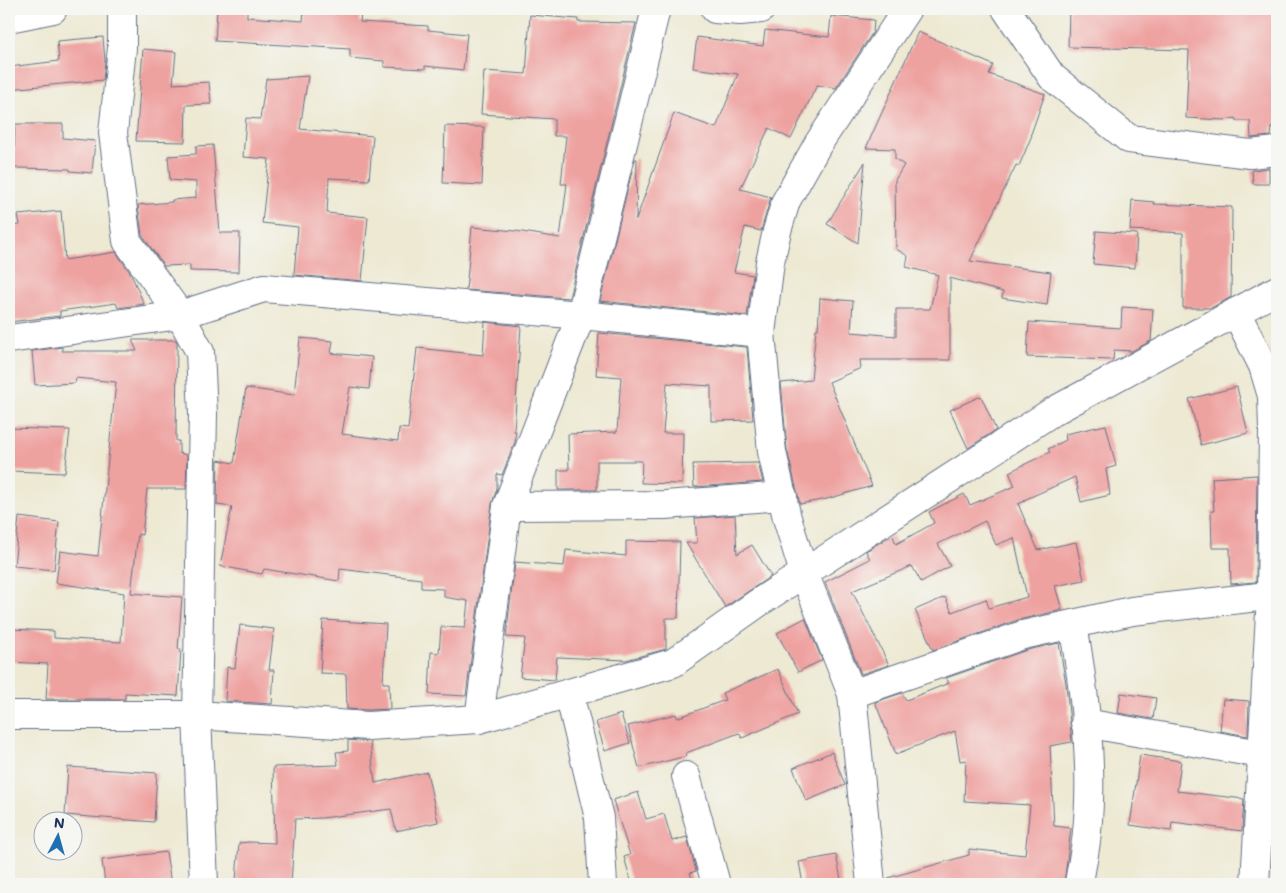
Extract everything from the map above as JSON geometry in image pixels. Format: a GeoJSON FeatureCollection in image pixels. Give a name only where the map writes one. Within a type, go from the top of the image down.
{"type":"FeatureCollection","features":[{"type":"Feature","properties":{"kind":"street"},"geometry":{"type":"LineString","coordinates":[[9,18],[54,9]]}},
{"type":"Feature","properties":{"kind":"street"},"geometry":{"type":"LineString","coordinates":[[122,9],[122,48],[113,133],[127,241],[180,315],[200,352],[203,414],[196,715],[204,884]]}},
{"type":"Feature","properties":{"kind":"street"},"geometry":{"type":"LineString","coordinates":[[479,719],[507,506],[581,315],[656,9]]}},
{"type":"Feature","properties":{"kind":"street"},"geometry":{"type":"LineString","coordinates":[[715,9],[740,11],[761,9]]}},
{"type":"Feature","properties":{"kind":"street"},"geometry":{"type":"LineString","coordinates":[[871,884],[852,694],[804,573],[787,518],[772,452],[761,333],[770,262],[786,201],[818,144],[907,9]]}},
{"type":"Feature","properties":{"kind":"street"},"geometry":{"type":"LineString","coordinates":[[1006,9],[1052,77],[1129,139],[1250,154],[1277,151]]}},
{"type":"Feature","properties":{"kind":"street"},"geometry":{"type":"LineString","coordinates":[[9,339],[180,315],[264,288],[581,315],[761,333]]}},
{"type":"Feature","properties":{"kind":"street"},"geometry":{"type":"LineString","coordinates":[[9,715],[196,715],[368,726],[479,719],[673,663],[758,603],[1052,412],[1277,290]]}},
{"type":"Feature","properties":{"kind":"street"},"geometry":{"type":"LineString","coordinates":[[1236,312],[1262,366],[1272,396],[1274,595],[1261,754],[1255,884]]}},
{"type":"Feature","properties":{"kind":"street"},"geometry":{"type":"LineString","coordinates":[[507,506],[665,505],[783,496]]}},
{"type":"Feature","properties":{"kind":"street"},"geometry":{"type":"LineString","coordinates":[[852,694],[1023,635],[1132,611],[1274,595]]}},
{"type":"Feature","properties":{"kind":"street"},"geometry":{"type":"LineString","coordinates":[[1073,624],[1081,675],[1089,774],[1087,831],[1079,884]]}},
{"type":"Feature","properties":{"kind":"street"},"geometry":{"type":"LineString","coordinates":[[569,693],[599,818],[604,884]]}},
{"type":"Feature","properties":{"kind":"street"},"geometry":{"type":"LineString","coordinates":[[1085,723],[1261,754]]}},
{"type":"Feature","properties":{"kind":"street"},"geometry":{"type":"LineString","coordinates":[[686,776],[716,884]]}},
{"type":"Feature","properties":{"kind":"building"},"geometry":{"type":"Polygon","coordinates":[[[217,9],[247,9],[247,17],[303,21],[304,9],[361,12],[360,22],[428,26],[428,30],[467,34],[463,70],[425,66],[425,69],[384,67],[384,61],[350,58],[350,49],[215,41],[217,9]]]}},
{"type":"Feature","properties":{"kind":"building"},"geometry":{"type":"Polygon","coordinates":[[[1069,9],[1277,9],[1277,126],[1272,126],[1271,136],[1251,138],[1250,121],[1236,121],[1236,118],[1224,120],[1186,118],[1189,50],[1068,47],[1069,9]]]}},
{"type":"Feature","properties":{"kind":"building"},"geometry":{"type":"Polygon","coordinates":[[[530,15],[578,19],[578,22],[636,23],[569,298],[466,290],[472,227],[560,238],[567,184],[561,184],[566,136],[554,136],[554,119],[481,114],[484,71],[526,74],[530,15]]]}},
{"type":"Feature","properties":{"kind":"building"},"geometry":{"type":"Polygon","coordinates":[[[831,16],[874,20],[873,32],[836,88],[817,85],[791,139],[769,128],[740,189],[771,197],[761,231],[745,227],[734,272],[753,275],[747,316],[600,301],[635,159],[637,159],[636,220],[674,113],[716,128],[738,74],[693,68],[697,37],[763,46],[765,30],[829,37],[831,16]]]}},
{"type":"Feature","properties":{"kind":"building"},"geometry":{"type":"Polygon","coordinates":[[[918,32],[993,65],[989,74],[1045,94],[1032,135],[1019,166],[1016,165],[970,261],[1051,272],[1047,305],[1002,298],[1003,292],[950,278],[950,360],[860,360],[861,368],[829,382],[872,486],[827,499],[800,504],[787,450],[781,383],[811,380],[820,298],[853,301],[851,332],[896,336],[896,309],[930,309],[938,275],[906,267],[908,256],[896,249],[895,180],[904,165],[895,159],[895,149],[866,148],[918,32]]]}},
{"type":"Feature","properties":{"kind":"building"},"geometry":{"type":"Polygon","coordinates":[[[103,37],[105,61],[103,80],[9,89],[9,67],[59,61],[57,41],[103,37]]]}},
{"type":"Feature","properties":{"kind":"building"},"geometry":{"type":"Polygon","coordinates":[[[143,49],[176,52],[173,84],[209,82],[211,104],[186,105],[185,142],[136,141],[143,49]]]}},
{"type":"Feature","properties":{"kind":"building"},"geometry":{"type":"Polygon","coordinates":[[[308,76],[300,129],[373,136],[369,180],[329,178],[327,213],[368,217],[362,281],[294,275],[298,227],[262,223],[269,159],[243,157],[246,118],[260,119],[266,79],[308,76]]]}},
{"type":"Feature","properties":{"kind":"building"},"geometry":{"type":"Polygon","coordinates":[[[15,124],[63,124],[63,138],[95,141],[92,173],[70,171],[70,169],[14,168],[15,124]]]}},
{"type":"Feature","properties":{"kind":"building"},"geometry":{"type":"Polygon","coordinates":[[[445,126],[484,127],[482,185],[443,183],[445,126]]]}},
{"type":"Feature","properties":{"kind":"building"},"geometry":{"type":"Polygon","coordinates":[[[213,145],[220,233],[240,233],[239,272],[190,271],[190,265],[164,266],[142,235],[138,205],[196,198],[196,182],[170,180],[168,156],[196,154],[196,146],[213,145]]]}},
{"type":"Feature","properties":{"kind":"building"},"geometry":{"type":"Polygon","coordinates":[[[865,162],[858,243],[827,224],[865,162]]]}},
{"type":"Feature","properties":{"kind":"building"},"geometry":{"type":"Polygon","coordinates":[[[1269,168],[1269,184],[1253,184],[1252,170],[1269,168]]]}},
{"type":"Feature","properties":{"kind":"building"},"geometry":{"type":"Polygon","coordinates":[[[1132,200],[1154,202],[1154,204],[1232,207],[1231,297],[1211,308],[1183,308],[1183,233],[1130,230],[1132,200]]]}},
{"type":"Feature","properties":{"kind":"building"},"geometry":{"type":"Polygon","coordinates":[[[61,211],[65,260],[116,252],[131,274],[144,304],[118,308],[116,303],[60,311],[60,316],[9,322],[9,226],[20,225],[18,215],[61,211]]]}},
{"type":"Feature","properties":{"kind":"building"},"geometry":{"type":"Polygon","coordinates":[[[1096,231],[1137,234],[1135,268],[1093,264],[1096,231]]]}},
{"type":"Feature","properties":{"kind":"building"},"geometry":{"type":"Polygon","coordinates":[[[1122,307],[1153,309],[1151,341],[1132,351],[1114,350],[1113,360],[1027,357],[1029,322],[1121,328],[1122,307]]]}},
{"type":"Feature","properties":{"kind":"building"},"geometry":{"type":"Polygon","coordinates":[[[485,322],[521,326],[514,431],[516,431],[515,442],[502,475],[497,474],[497,488],[492,504],[466,696],[429,694],[431,652],[439,653],[441,627],[465,628],[468,601],[444,597],[444,589],[421,588],[421,579],[340,569],[339,581],[264,569],[262,574],[220,566],[232,507],[217,505],[218,460],[234,463],[246,388],[294,395],[300,338],[333,341],[331,353],[372,357],[369,389],[350,387],[342,434],[398,441],[399,428],[408,429],[417,348],[483,355],[485,322]]]}},
{"type":"Feature","properties":{"kind":"building"},"geometry":{"type":"Polygon","coordinates":[[[599,333],[747,347],[753,420],[711,421],[711,386],[667,383],[663,433],[683,433],[682,484],[641,483],[642,461],[597,461],[597,490],[558,490],[558,470],[569,470],[568,434],[617,432],[621,377],[596,375],[599,333]]]}},
{"type":"Feature","properties":{"kind":"building"},"geometry":{"type":"Polygon","coordinates":[[[132,340],[176,340],[177,342],[176,441],[179,441],[179,453],[187,455],[186,489],[147,489],[142,535],[138,534],[131,593],[182,597],[178,649],[181,649],[178,696],[125,693],[125,699],[46,699],[48,664],[9,662],[9,629],[54,631],[54,638],[121,642],[124,593],[56,583],[60,551],[98,556],[116,382],[76,378],[75,383],[35,385],[32,351],[62,347],[62,351],[137,351],[132,340]]]}},
{"type":"Feature","properties":{"kind":"building"},"geometry":{"type":"Polygon","coordinates":[[[1237,387],[1248,433],[1201,445],[1189,399],[1237,387]]]}},
{"type":"Feature","properties":{"kind":"building"},"geometry":{"type":"Polygon","coordinates":[[[981,396],[996,430],[968,448],[950,410],[981,396]]]}},
{"type":"Feature","properties":{"kind":"building"},"geometry":{"type":"Polygon","coordinates":[[[1106,425],[1116,466],[1106,469],[1110,495],[1081,502],[1075,477],[1018,504],[1038,550],[1076,542],[1084,580],[1055,586],[1062,610],[1018,620],[933,650],[915,610],[945,597],[952,612],[986,599],[989,608],[1027,597],[1014,538],[996,545],[985,521],[938,544],[950,566],[921,582],[912,566],[852,591],[889,665],[861,674],[825,582],[870,559],[866,551],[887,538],[893,536],[896,544],[934,523],[929,512],[964,494],[970,505],[1015,486],[1009,472],[1050,452],[1048,449],[1066,440],[1065,434],[1106,425]]]}},
{"type":"Feature","properties":{"kind":"building"},"geometry":{"type":"Polygon","coordinates":[[[9,428],[70,430],[65,473],[9,471],[9,428]]]}},
{"type":"Feature","properties":{"kind":"building"},"geometry":{"type":"Polygon","coordinates":[[[758,463],[763,482],[694,487],[693,464],[758,463]]]}},
{"type":"Feature","properties":{"kind":"building"},"geometry":{"type":"Polygon","coordinates":[[[1257,475],[1256,582],[1231,584],[1230,548],[1212,548],[1211,511],[1214,511],[1212,478],[1257,475]]]}},
{"type":"Feature","properties":{"kind":"building"},"geometry":{"type":"Polygon","coordinates":[[[735,515],[737,554],[752,545],[771,576],[725,607],[686,543],[697,543],[695,518],[735,515]]]}},
{"type":"Feature","properties":{"kind":"building"},"geometry":{"type":"Polygon","coordinates":[[[19,517],[59,522],[54,570],[14,566],[19,517]]]}},
{"type":"Feature","properties":{"kind":"building"},"geometry":{"type":"Polygon","coordinates":[[[626,541],[680,542],[678,618],[666,618],[666,649],[626,660],[557,657],[555,680],[520,677],[525,638],[506,637],[515,562],[564,566],[566,550],[626,556],[626,541]]]}},
{"type":"Feature","properties":{"kind":"building"},"geometry":{"type":"Polygon","coordinates":[[[805,618],[822,660],[798,672],[777,633],[805,618]]]}},
{"type":"Feature","properties":{"kind":"building"},"geometry":{"type":"Polygon","coordinates":[[[323,620],[386,624],[383,683],[389,683],[390,709],[347,709],[346,674],[320,673],[323,620]]]}},
{"type":"Feature","properties":{"kind":"building"},"geometry":{"type":"Polygon","coordinates":[[[240,625],[274,629],[269,670],[274,670],[272,704],[225,701],[227,667],[235,668],[240,625]]]}},
{"type":"Feature","properties":{"kind":"building"},"geometry":{"type":"Polygon","coordinates":[[[1059,643],[1066,684],[1072,742],[1050,746],[1054,826],[1071,828],[1064,884],[889,884],[888,878],[969,855],[969,849],[1025,855],[1030,805],[964,801],[966,760],[960,761],[955,731],[896,754],[875,702],[902,693],[906,700],[949,683],[946,678],[1027,650],[1059,643]]]}},
{"type":"Feature","properties":{"kind":"building"},"geometry":{"type":"Polygon","coordinates":[[[778,669],[798,714],[742,738],[739,733],[686,753],[687,756],[639,768],[628,726],[676,714],[677,718],[725,700],[722,693],[778,669]]]}},
{"type":"Feature","properties":{"kind":"building"},"geometry":{"type":"Polygon","coordinates":[[[1121,693],[1156,698],[1153,719],[1118,713],[1121,693]]]}},
{"type":"Feature","properties":{"kind":"building"},"geometry":{"type":"Polygon","coordinates":[[[1223,699],[1249,701],[1248,736],[1220,731],[1223,699]]]}},
{"type":"Feature","properties":{"kind":"building"},"geometry":{"type":"Polygon","coordinates":[[[621,714],[630,743],[605,751],[596,722],[621,714]]]}},
{"type":"Feature","properties":{"kind":"building"},"geometry":{"type":"Polygon","coordinates":[[[348,740],[370,742],[375,783],[427,772],[438,822],[396,831],[391,809],[322,818],[295,819],[291,884],[236,880],[239,843],[275,843],[273,767],[338,765],[336,752],[348,751],[348,740]]]}},
{"type":"Feature","properties":{"kind":"building"},"geometry":{"type":"Polygon","coordinates":[[[832,752],[845,785],[806,801],[793,768],[832,752]]]}},
{"type":"Feature","properties":{"kind":"building"},"geometry":{"type":"Polygon","coordinates":[[[1140,755],[1181,761],[1177,791],[1244,799],[1242,831],[1172,822],[1171,831],[1130,825],[1140,755]]]}},
{"type":"Feature","properties":{"kind":"building"},"geometry":{"type":"Polygon","coordinates":[[[68,767],[157,773],[154,822],[82,816],[82,810],[65,810],[68,767]]]}},
{"type":"Feature","properties":{"kind":"building"},"geometry":{"type":"Polygon","coordinates":[[[638,792],[646,819],[664,814],[672,841],[687,837],[696,871],[690,873],[694,884],[632,884],[624,857],[630,855],[613,800],[638,792]]]}},
{"type":"Feature","properties":{"kind":"building"},"geometry":{"type":"Polygon","coordinates":[[[166,852],[171,884],[105,884],[102,860],[166,852]]]}},
{"type":"Feature","properties":{"kind":"building"},"geometry":{"type":"Polygon","coordinates":[[[836,855],[842,884],[803,884],[799,862],[836,855]]]}}]}
